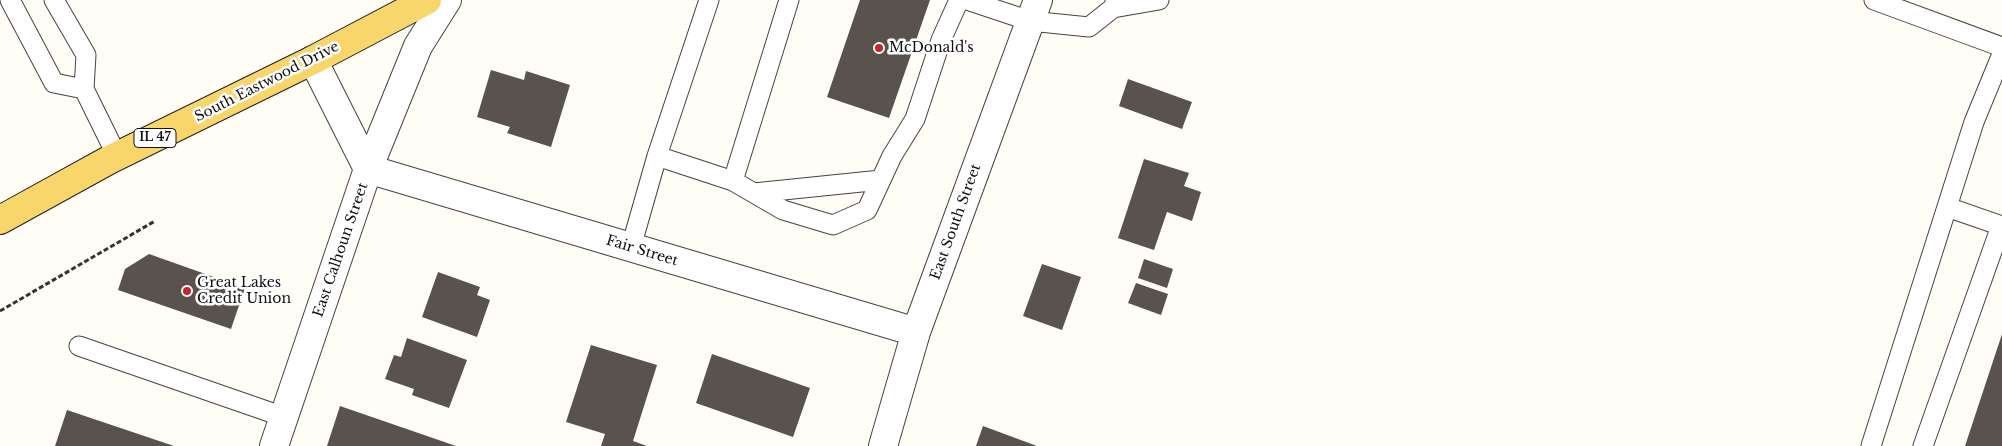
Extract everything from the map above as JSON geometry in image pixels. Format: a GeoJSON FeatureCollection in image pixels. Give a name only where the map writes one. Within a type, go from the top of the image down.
{"type":"FeatureCollection","features":[{"type":"Feature","properties":{"kind":"main road","name":"South Eastwood Drive"},"geometry":{"type":"LineString","coordinates":[[0,220],[117,156],[313,60],[427,0]]}},
{"type":"Feature","properties":{"kind":"street"},"geometry":{"type":"LineString","coordinates":[[368,169],[418,46],[447,0]]}},
{"type":"Feature","properties":{"kind":"street","name":"East South Street"},"geometry":{"type":"LineString","coordinates":[[883,446],[916,332],[1034,11]]}},
{"type":"Feature","properties":{"kind":"street","name":"East Calhoun Street"},"geometry":{"type":"LineString","coordinates":[[274,446],[368,169],[313,60]]}},
{"type":"Feature","properties":{"kind":"street","name":"Fair Street"},"geometry":{"type":"LineString","coordinates":[[368,169],[916,332]]}},
{"type":"Feature","properties":{"kind":"lane"},"geometry":{"type":"LineString","coordinates":[[10,0],[54,83],[84,89]]}},
{"type":"Feature","properties":{"kind":"lane"},"geometry":{"type":"LineString","coordinates":[[54,0],[86,55],[84,89],[117,156]]}},
{"type":"Feature","properties":{"kind":"lane"},"geometry":{"type":"LineString","coordinates":[[631,247],[657,156],[709,0]]}},
{"type":"Feature","properties":{"kind":"lane"},"geometry":{"type":"LineString","coordinates":[[733,181],[789,0]]}},
{"type":"Feature","properties":{"kind":"lane"},"geometry":{"type":"LineString","coordinates":[[657,156],[733,181],[783,210],[833,225],[867,210],[881,180],[915,119],[941,40],[959,0]]}},
{"type":"Feature","properties":{"kind":"lane"},"geometry":{"type":"LineString","coordinates":[[967,0],[1034,11],[1089,27],[1114,4],[1159,0]]}},
{"type":"Feature","properties":{"kind":"lane"},"geometry":{"type":"LineString","coordinates":[[1874,0],[2002,47]]}},
{"type":"Feature","properties":{"kind":"lane"},"geometry":{"type":"LineString","coordinates":[[1871,446],[1974,122],[2002,54]]}},
{"type":"Feature","properties":{"kind":"lane"},"geometry":{"type":"LineString","coordinates":[[754,193],[881,180]]}},
{"type":"Feature","properties":{"kind":"lane"},"geometry":{"type":"LineString","coordinates":[[1923,446],[2002,226],[1947,207]]}},
{"type":"Feature","properties":{"kind":"lane"},"geometry":{"type":"LineString","coordinates":[[79,346],[284,417]]}},
{"type":"Feature","properties":{"kind":"path"},"geometry":{"type":"LineString","coordinates":[[0,311],[155,221]]}},
{"type":"Feature","properties":{"kind":"building","name":"McDonald's"},"geometry":{"type":"Polygon","coordinates":[[[860,0],[930,0],[889,118],[827,97],[860,0]]]}},
{"type":"Feature","properties":{"kind":"building"},"geometry":{"type":"Polygon","coordinates":[[[491,70],[524,80],[526,71],[570,85],[551,147],[507,133],[510,127],[477,117],[491,70]]]}},
{"type":"Feature","properties":{"kind":"building"},"geometry":{"type":"Polygon","coordinates":[[[1128,79],[1192,102],[1182,129],[1119,106],[1128,79]]]}},
{"type":"Feature","properties":{"kind":"building"},"geometry":{"type":"Polygon","coordinates":[[[1144,159],[1189,173],[1184,186],[1201,192],[1192,221],[1167,212],[1154,250],[1118,238],[1144,159]]]}},
{"type":"Feature","properties":{"kind":"building"},"geometry":{"type":"Polygon","coordinates":[[[149,254],[245,288],[231,329],[118,290],[125,269],[149,254]]]}},
{"type":"Feature","properties":{"kind":"building"},"geometry":{"type":"Polygon","coordinates":[[[1144,259],[1173,269],[1167,288],[1138,278],[1144,259]]]}},
{"type":"Feature","properties":{"kind":"building"},"geometry":{"type":"Polygon","coordinates":[[[1042,264],[1081,277],[1062,330],[1023,316],[1042,264]]]}},
{"type":"Feature","properties":{"kind":"building"},"geometry":{"type":"Polygon","coordinates":[[[438,272],[480,287],[477,295],[490,300],[477,337],[422,317],[438,272]]]}},
{"type":"Feature","properties":{"kind":"building"},"geometry":{"type":"Polygon","coordinates":[[[1136,283],[1168,294],[1161,315],[1128,303],[1136,283]]]}},
{"type":"Feature","properties":{"kind":"building"},"geometry":{"type":"Polygon","coordinates":[[[2002,334],[2002,446],[1965,446],[2002,334]]]}},
{"type":"Feature","properties":{"kind":"building"},"geometry":{"type":"Polygon","coordinates":[[[407,338],[467,360],[449,408],[412,395],[414,389],[385,379],[394,355],[401,357],[407,338]]]}},
{"type":"Feature","properties":{"kind":"building"},"geometry":{"type":"Polygon","coordinates":[[[591,345],[657,365],[633,441],[647,446],[601,446],[605,434],[566,422],[591,345]]]}},
{"type":"Feature","properties":{"kind":"building"},"geometry":{"type":"Polygon","coordinates":[[[712,354],[810,388],[793,437],[696,403],[712,354]]]}},
{"type":"Feature","properties":{"kind":"building"},"geometry":{"type":"Polygon","coordinates":[[[340,406],[456,446],[327,446],[340,406]]]}},
{"type":"Feature","properties":{"kind":"building"},"geometry":{"type":"Polygon","coordinates":[[[67,410],[174,446],[55,446],[67,410]]]}},
{"type":"Feature","properties":{"kind":"building"},"geometry":{"type":"Polygon","coordinates":[[[983,426],[1037,446],[976,446],[983,426]]]}},
{"type":"Feature","properties":{"kind":"place","name":"McDonald's"},"geometry":{"type":"Point","coordinates":[879,48]}},
{"type":"Feature","properties":{"kind":"place","name":"Great Lakes Credit Union"},"geometry":{"type":"Point","coordinates":[187,291]}}]}
